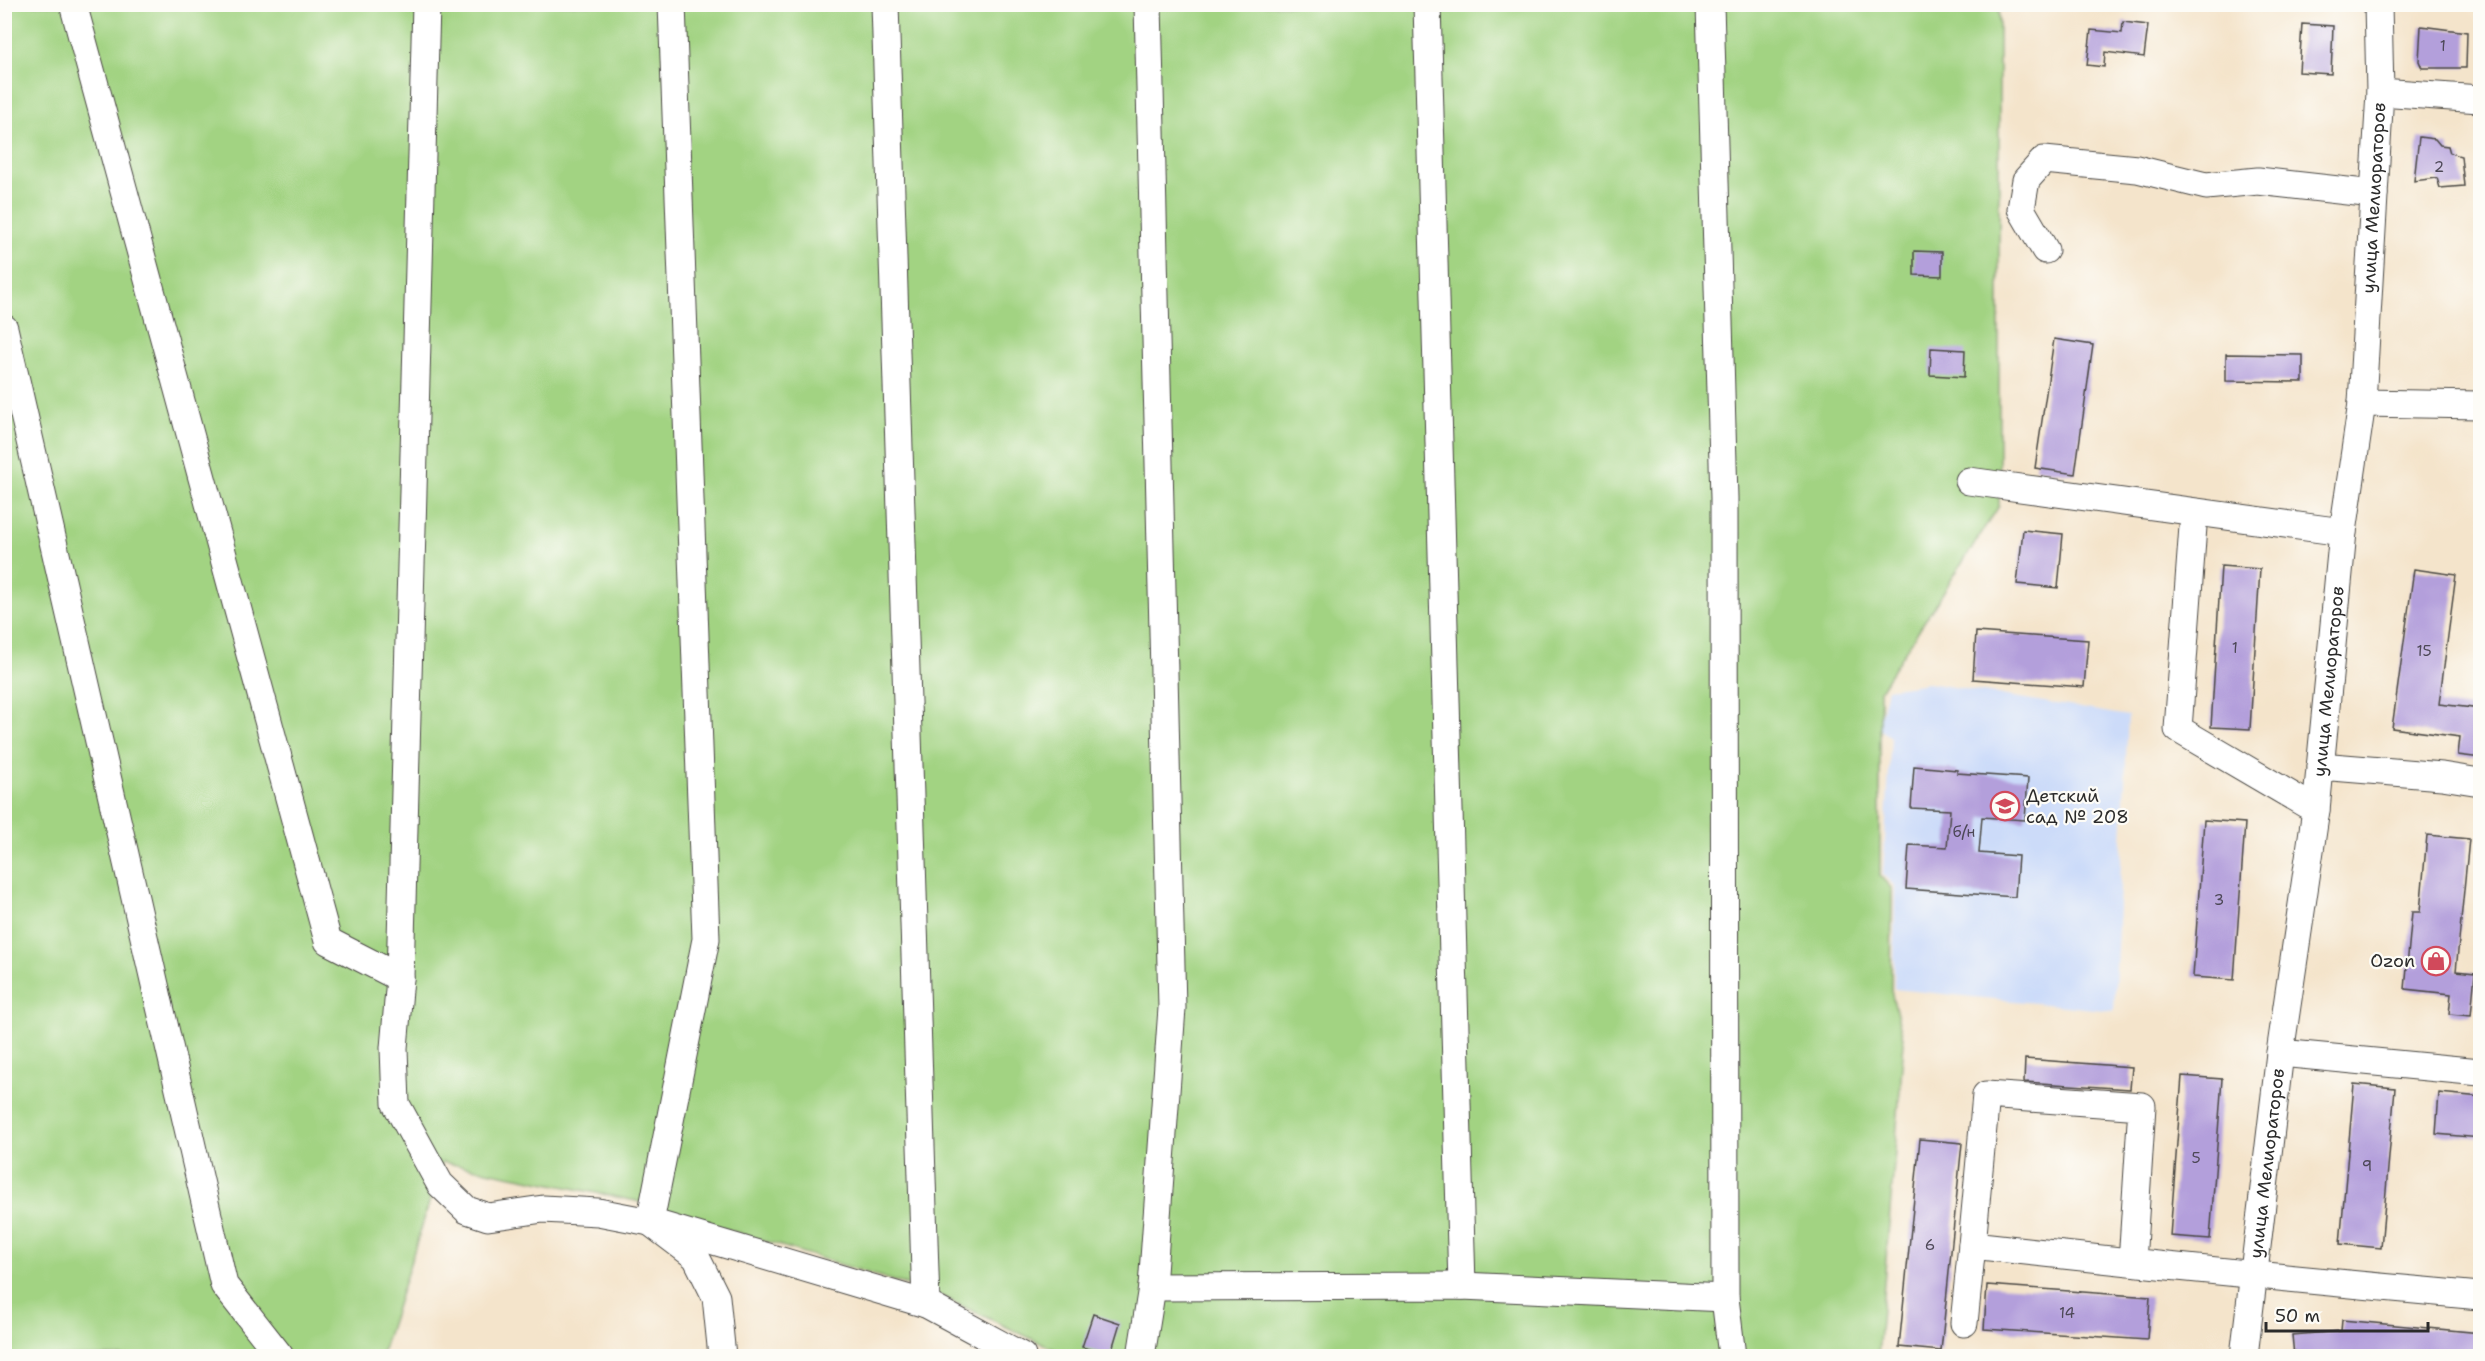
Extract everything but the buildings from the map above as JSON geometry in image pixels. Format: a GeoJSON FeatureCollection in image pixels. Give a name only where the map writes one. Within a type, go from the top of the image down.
{"type":"FeatureCollection","features":[{"type":"Feature","properties":{"kind":"street"},"geometry":{"type":"LineString","coordinates":[[73,4],[328,941],[400,978]]}},
{"type":"Feature","properties":{"kind":"street"},"geometry":{"type":"LineString","coordinates":[[426,4],[400,978],[394,1048],[396,1104],[440,1184],[467,1210],[488,1217],[543,1209],[598,1212],[650,1222],[926,1304],[1022,1356]]}},
{"type":"Feature","properties":{"kind":"street"},"geometry":{"type":"LineString","coordinates":[[650,1222],[705,939],[672,4]]}},
{"type":"Feature","properties":{"kind":"street"},"geometry":{"type":"LineString","coordinates":[[885,4],[926,1304]]}},
{"type":"Feature","properties":{"kind":"street"},"geometry":{"type":"LineString","coordinates":[[1142,1356],[1152,1287],[1172,1008],[1148,4]]}},
{"type":"Feature","properties":{"kind":"street"},"geometry":{"type":"LineString","coordinates":[[1427,4],[1462,1286]]}},
{"type":"Feature","properties":{"kind":"street"},"geometry":{"type":"LineString","coordinates":[[1710,4],[1724,498],[1725,1298],[1732,1356]]}},
{"type":"Feature","properties":{"kind":"street","name":"улица Мелиораторов"},"geometry":{"type":"LineString","coordinates":[[2248,1355],[2252,1276],[2280,1053],[2316,810],[2343,532],[2362,403],[2380,92],[2371,5]]}},
{"type":"Feature","properties":{"kind":"street"},"geometry":{"type":"LineString","coordinates":[[2380,92],[2481,99]]}},
{"type":"Feature","properties":{"kind":"street"},"geometry":{"type":"LineString","coordinates":[[2045,249],[2020,209],[2026,180],[2044,160],[2137,169],[2206,186],[2258,181],[2374,194]]}},
{"type":"Feature","properties":{"kind":"street"},"geometry":{"type":"LineString","coordinates":[[4,328],[224,1286],[280,1356]]}},
{"type":"Feature","properties":{"kind":"street"},"geometry":{"type":"LineString","coordinates":[[2362,403],[2481,405]]}},
{"type":"Feature","properties":{"kind":"street"},"geometry":{"type":"LineString","coordinates":[[1969,481],[2343,532]]}},
{"type":"Feature","properties":{"kind":"street"},"geometry":{"type":"LineString","coordinates":[[2194,513],[2178,729],[2316,810]]}},
{"type":"Feature","properties":{"kind":"street"},"geometry":{"type":"LineString","coordinates":[[2320,766],[2442,776],[2481,782]]}},
{"type":"Feature","properties":{"kind":"street"},"geometry":{"type":"LineString","coordinates":[[2280,1053],[2481,1072]]}},
{"type":"Feature","properties":{"kind":"street"},"geometry":{"type":"LineString","coordinates":[[1964,1323],[1986,1095],[2142,1106],[2132,1262]]}},
{"type":"Feature","properties":{"kind":"street"},"geometry":{"type":"LineString","coordinates":[[650,1222],[696,1257],[716,1297],[722,1356]]}},
{"type":"Feature","properties":{"kind":"street"},"geometry":{"type":"LineString","coordinates":[[1972,1245],[2252,1276],[2481,1296]]}},
{"type":"Feature","properties":{"kind":"street"},"geometry":{"type":"LineString","coordinates":[[1152,1287],[1462,1286],[1725,1298]]}},
{"type":"Feature","properties":{"kind":"shaded area","name":"Детский сад № 208"},"geometry":{"type":"Polygon","coordinates":[[[1928,683],[2128,716],[2114,1011],[1894,989],[1895,886],[1883,875],[1891,737],[1878,728],[1887,689],[1928,683]]]}},
{"type":"Feature","properties":{"kind":"green space"},"geometry":{"type":"Polygon","coordinates":[[[5,5],[1999,5],[1999,506],[1880,690],[1880,876],[1892,889],[1891,991],[1904,1042],[1878,1356],[1068,1356],[939,1295],[636,1201],[442,1162],[381,1356],[5,1356],[5,5]]]}},
{"type":"Feature","properties":{"kind":"place","name":"Детский сад № 208"},"geometry":{"type":"Point","coordinates":[2005,806]}},
{"type":"Feature","properties":{"kind":"place","name":"Ozon"},"geometry":{"type":"Point","coordinates":[2436,961]}}]}
